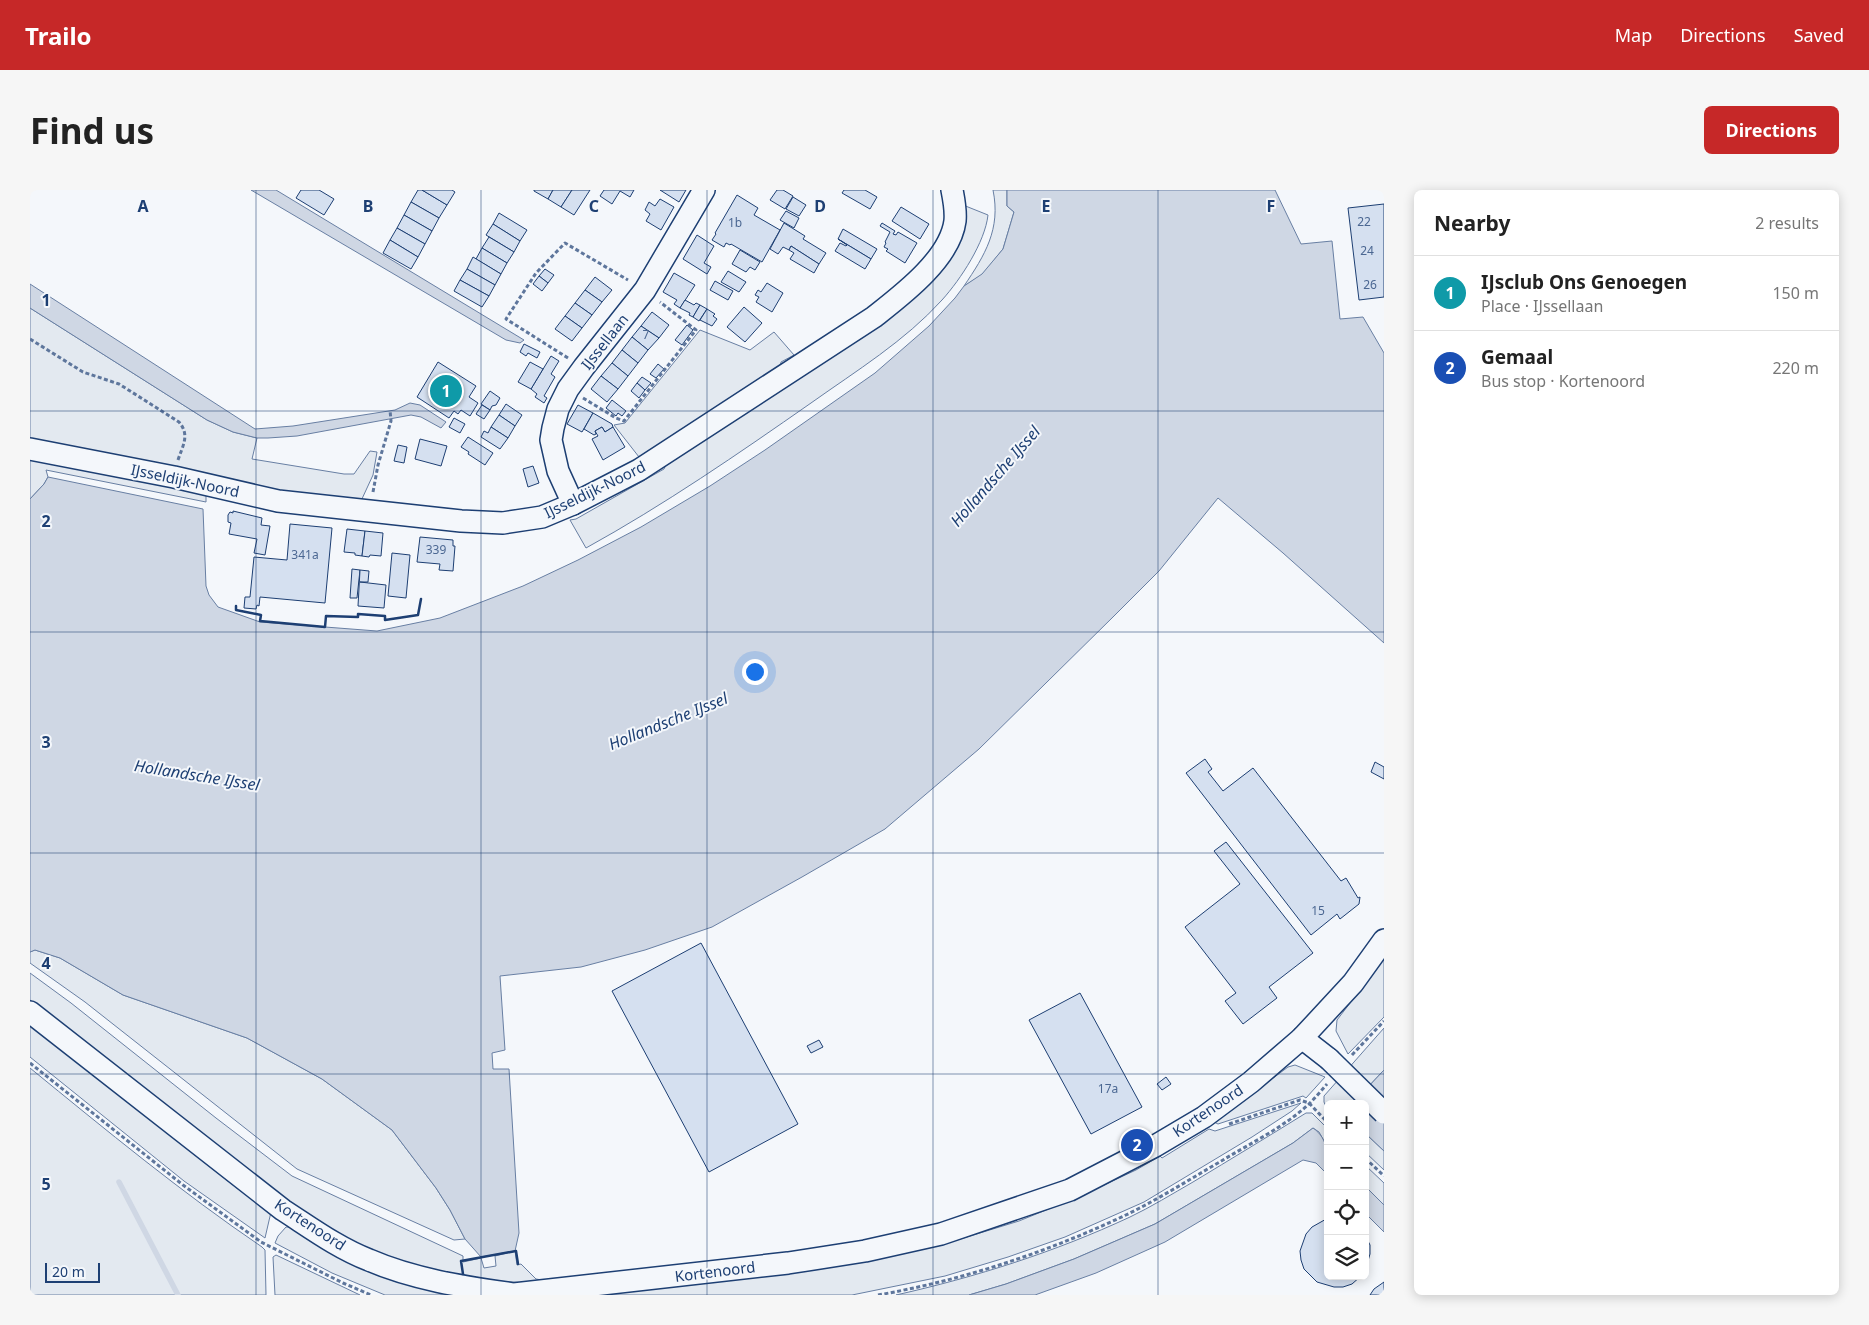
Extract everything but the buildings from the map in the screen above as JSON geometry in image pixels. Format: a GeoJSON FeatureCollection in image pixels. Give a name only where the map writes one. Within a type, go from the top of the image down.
{"type":"FeatureCollection","features":[{"type":"Feature","properties":{"kind":"street","name":"IJssellaan"},"geometry":{"type":"LineString","coordinates":[[572,504],[558,471],[552,440],[558,409],[568,389],[584,367],[645,290],[704,190]]}},
{"type":"Feature","properties":{"kind":"street","name":"IJsseldijk-Noord"},"geometry":{"type":"LineString","coordinates":[[30,449],[174,477],[278,501],[461,521],[503,523],[542,516],[572,504],[639,470],[874,317],[922,277],[950,236],[955,221],[952,190]]}},
{"type":"Feature","properties":{"kind":"street","name":"Kortenoord"},"geometry":{"type":"LineString","coordinates":[[30,1012],[283,1210],[327,1239],[369,1260],[410,1275],[478,1292],[514,1295],[788,1263],[865,1251],[941,1234],[1070,1190],[1204,1118],[1250,1082],[1302,1038],[1354,982],[1384,940]]}},
{"type":"Feature","properties":{"kind":"street"},"geometry":{"type":"LineString","coordinates":[[1302,1038],[1330,1059],[1384,1112]]}},
{"type":"Feature","properties":{"kind":"path"},"geometry":{"type":"LineString","coordinates":[[30,339],[83,372],[119,384],[179,422],[185,429],[184,441]]}},
{"type":"Feature","properties":{"kind":"path"},"geometry":{"type":"LineString","coordinates":[[369,511],[378,465],[391,421],[390,410]]}},
{"type":"Feature","properties":{"kind":"path"},"geometry":{"type":"LineString","coordinates":[[30,1063],[183,1185],[268,1246],[343,1283],[372,1295]]}},
{"type":"Feature","properties":{"kind":"path"},"geometry":{"type":"LineString","coordinates":[[1204,1118],[1211,1125],[1219,1128],[1300,1100],[1309,1103],[1324,1119]]}},
{"type":"Feature","properties":{"kind":"path"},"geometry":{"type":"LineString","coordinates":[[878,1295],[992,1267],[1118,1219],[1243,1148],[1294,1116],[1309,1103]]}},
{"type":"Feature","properties":{"kind":"path"},"geometry":{"type":"LineString","coordinates":[[1369,1162],[1384,1176]]}},
{"type":"Feature","properties":{"kind":"shaded area"},"geometry":{"type":"Polygon","coordinates":[[[993,190],[1007,190],[1007,206],[1014,212],[1003,249],[982,275],[964,286],[985,252],[993,229],[995,204],[993,190]]]}},
{"type":"Feature","properties":{"kind":"shaded area"},"geometry":{"type":"Polygon","coordinates":[[[963,205],[988,215],[986,226],[971,260],[957,282],[928,315],[862,367],[728,460],[672,497],[586,548],[570,520],[576,519],[664,469],[669,458],[886,318],[963,205]]]}},
{"type":"Feature","properties":{"kind":"shaded area"},"geometry":{"type":"Polygon","coordinates":[[[30,308],[207,420],[233,432],[257,438],[252,459],[354,474],[370,451],[377,452],[373,475],[361,501],[282,493],[30,442],[30,308]]]}},
{"type":"Feature","properties":{"kind":"shaded area"},"geometry":{"type":"Polygon","coordinates":[[[700,330],[750,350],[774,332],[794,355],[781,362],[780,370],[639,457],[614,425],[625,423],[700,330]]]}},
{"type":"Feature","properties":{"kind":"shaded area"},"geometry":{"type":"Polygon","coordinates":[[[30,456],[206,494],[206,502],[46,470],[48,477],[30,499],[30,456]]]}},
{"type":"Feature","properties":{"kind":"shaded area"},"geometry":{"type":"Polygon","coordinates":[[[35,950],[60,958],[123,995],[247,1038],[322,1079],[392,1130],[436,1188],[465,1239],[454,1240],[297,1169],[85,1002],[30,963],[30,952],[35,950]]]}},
{"type":"Feature","properties":{"kind":"shaded area"},"geometry":{"type":"Polygon","coordinates":[[[1384,959],[1384,1017],[1348,1054],[1336,1031],[1337,1020],[1384,959]]]}},
{"type":"Feature","properties":{"kind":"shaded area"},"geometry":{"type":"Polygon","coordinates":[[[30,973],[292,1176],[463,1256],[463,1262],[481,1258],[484,1268],[496,1266],[495,1256],[515,1251],[517,1265],[521,1264],[536,1279],[542,1280],[543,1283],[481,1279],[420,1267],[357,1244],[313,1219],[250,1174],[121,1070],[30,1000],[30,973]]]}},
{"type":"Feature","properties":{"kind":"shaded area"},"geometry":{"type":"Polygon","coordinates":[[[30,1025],[238,1189],[271,1212],[265,1238],[184,1181],[30,1057],[30,1025]]]}},
{"type":"Feature","properties":{"kind":"shaded area"},"geometry":{"type":"Polygon","coordinates":[[[1384,1028],[1384,1070],[1356,1100],[1324,1100],[1324,1096],[1384,1028]]]}},
{"type":"Feature","properties":{"kind":"shaded area"},"geometry":{"type":"Polygon","coordinates":[[[1295,1065],[1325,1077],[1306,1098],[1303,1096],[1218,1124],[1214,1122],[1288,1067],[1295,1065]]]}},
{"type":"Feature","properties":{"kind":"shaded area"},"geometry":{"type":"Polygon","coordinates":[[[30,1068],[173,1183],[262,1247],[265,1250],[266,1295],[30,1295],[30,1068]]]}},
{"type":"Feature","properties":{"kind":"shaded area"},"geometry":{"type":"Polygon","coordinates":[[[1301,1103],[1252,1137],[1144,1202],[1065,1237],[945,1276],[852,1295],[601,1295],[754,1276],[944,1244],[1019,1221],[1078,1197],[1136,1170],[1160,1156],[1162,1158],[1209,1129],[1215,1131],[1301,1103]]]}},
{"type":"Feature","properties":{"kind":"shaded area"},"geometry":{"type":"Polygon","coordinates":[[[1306,1113],[1312,1113],[1324,1125],[1324,1141],[1319,1132],[1313,1128],[1293,1143],[1155,1224],[1074,1259],[1006,1284],[969,1295],[896,1295],[985,1272],[1102,1230],[1130,1217],[1193,1182],[1306,1113]]]}},
{"type":"Feature","properties":{"kind":"shaded area"},"geometry":{"type":"Polygon","coordinates":[[[1369,1137],[1384,1151],[1384,1170],[1369,1156],[1369,1137]]]}},
{"type":"Feature","properties":{"kind":"shaded area"},"geometry":{"type":"Polygon","coordinates":[[[1369,1169],[1384,1183],[1384,1205],[1369,1190],[1369,1169]]]}},
{"type":"Feature","properties":{"kind":"shaded area"},"geometry":{"type":"Polygon","coordinates":[[[286,1227],[293,1227],[455,1295],[385,1295],[332,1273],[275,1243],[286,1227]]]}},
{"type":"Feature","properties":{"kind":"shaded area"},"geometry":{"type":"Polygon","coordinates":[[[276,1255],[360,1295],[275,1295],[273,1257],[276,1255]]]}},
{"type":"Feature","properties":{"kind":"water"},"geometry":{"type":"Polygon","coordinates":[[[251,190],[276,190],[524,340],[520,343],[506,340],[251,190]]]}},
{"type":"Feature","properties":{"kind":"water","name":"Hollandsche IJssel"},"geometry":{"type":"Polygon","coordinates":[[[1007,190],[1275,190],[1301,244],[1332,241],[1340,319],[1363,317],[1384,353],[1384,643],[1218,498],[1159,571],[1114,616],[979,749],[885,829],[712,927],[645,950],[581,967],[500,976],[505,1050],[492,1053],[493,1069],[509,1069],[519,1233],[515,1251],[481,1257],[465,1239],[436,1188],[392,1130],[322,1079],[247,1038],[123,995],[60,958],[35,950],[30,952],[30,499],[48,477],[203,509],[206,586],[209,595],[218,607],[260,622],[377,631],[440,618],[523,586],[641,527],[710,486],[765,450],[875,373],[929,326],[964,286],[982,274],[1003,249],[1014,212],[1007,206],[1007,190]]]}},
{"type":"Feature","properties":{"kind":"water"},"geometry":{"type":"Polygon","coordinates":[[[30,284],[255,429],[293,426],[395,410],[410,403],[420,405],[446,422],[441,428],[421,417],[411,415],[297,436],[257,438],[233,432],[207,420],[30,308],[30,284]]]}},
{"type":"Feature","properties":{"kind":"water"},"geometry":{"type":"Polygon","coordinates":[[[1384,1070],[1384,1151],[1369,1137],[1369,1100],[1356,1100],[1384,1070]]]}},
{"type":"Feature","properties":{"kind":"water"},"geometry":{"type":"Polygon","coordinates":[[[1313,1128],[1318,1132],[1324,1141],[1324,1171],[1316,1163],[1303,1160],[1165,1242],[1096,1273],[1035,1295],[969,1295],[1006,1284],[1074,1259],[1155,1224],[1293,1143],[1313,1128]]]}},
{"type":"Feature","properties":{"kind":"water"},"geometry":{"type":"Polygon","coordinates":[[[1369,1190],[1384,1205],[1384,1232],[1369,1217],[1369,1190]]]}},
{"type":"Feature","properties":{"kind":"waterway"},"geometry":{"type":"LineString","coordinates":[[119,1182],[178,1295]]}},
{"type":"Feature","properties":{"kind":"wall"},"geometry":{"type":"LineString","coordinates":[[236,606],[236,610],[261,615],[260,621],[325,627],[326,616],[358,617],[358,614],[385,616],[385,620],[418,615],[421,599]]}},
{"type":"Feature","properties":{"kind":"wall"},"geometry":{"type":"LineString","coordinates":[[463,1274],[461,1261],[516,1251],[518,1264]]}},
{"type":"Feature","properties":{"kind":"place","name":"IJsclub Ons Genoegen"},"geometry":{"type":"Point","coordinates":[446,391]}},
{"type":"Feature","properties":{"kind":"place","name":"Gemaal"},"geometry":{"type":"Point","coordinates":[1137,1145]}}]}
